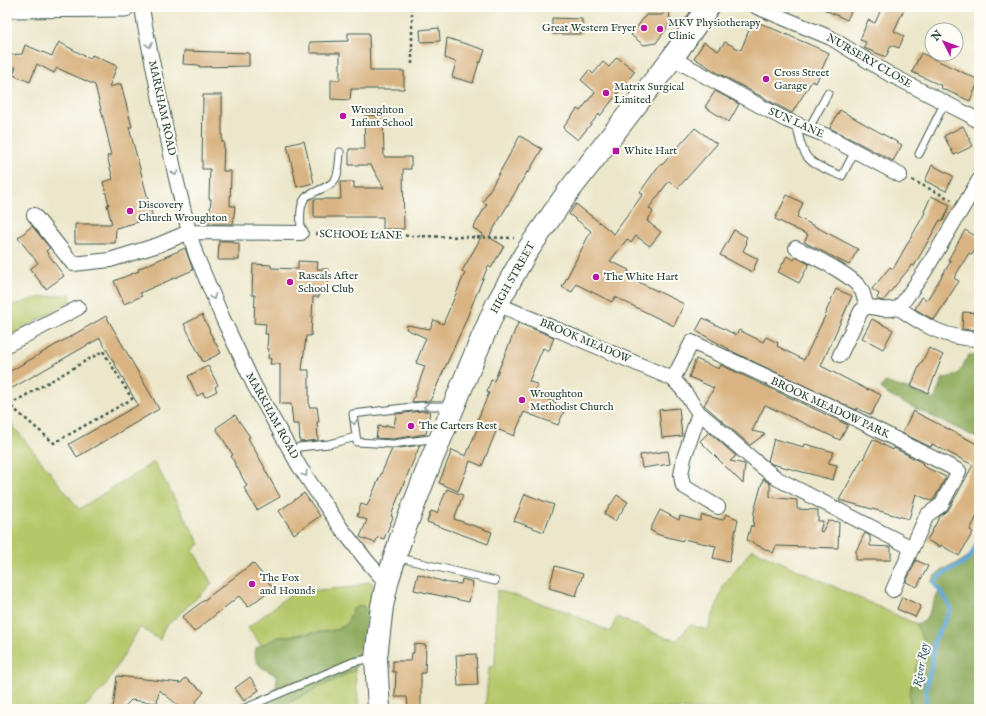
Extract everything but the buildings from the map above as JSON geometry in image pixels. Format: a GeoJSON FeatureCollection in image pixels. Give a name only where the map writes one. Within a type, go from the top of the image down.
{"type":"FeatureCollection","features":[{"type":"Feature","properties":{"kind":"main road"},"geometry":{"type":"LineString","coordinates":[[7,8],[125,7]]}},
{"type":"Feature","properties":{"kind":"main road","name":"HIGH STREET"},"geometry":{"type":"LineString","coordinates":[[379,709],[376,658],[382,606],[394,557],[454,406],[497,304],[533,240],[568,192],[672,58],[704,8]]}},
{"type":"Feature","properties":{"kind":"street","name":"MARKHAM ROAD"},"geometry":{"type":"LineString","coordinates":[[142,7],[174,167],[189,232],[196,255],[222,319],[254,385],[291,452],[341,528],[356,545],[366,561],[387,583]]}},
{"type":"Feature","properties":{"kind":"street","name":"NURSERY CLOSE"},"geometry":{"type":"LineString","coordinates":[[757,7],[831,38],[889,74],[946,102],[979,122]]}},
{"type":"Feature","properties":{"kind":"street","name":"SUN LANE"},"geometry":{"type":"LineString","coordinates":[[672,58],[786,120],[856,151],[900,175]]}},
{"type":"Feature","properties":{"kind":"street"},"geometry":{"type":"LineString","coordinates":[[899,308],[924,271],[979,180]]}},
{"type":"Feature","properties":{"kind":"street"},"geometry":{"type":"LineString","coordinates":[[34,215],[73,264],[110,260],[158,245],[189,232],[300,233]]}},
{"type":"Feature","properties":{"kind":"street"},"geometry":{"type":"LineString","coordinates":[[796,248],[848,276],[862,291],[866,307]]}},
{"type":"Feature","properties":{"kind":"street","name":"BROOK MEADOW"},"geometry":{"type":"LineString","coordinates":[[497,304],[673,379]]}},
{"type":"Feature","properties":{"kind":"street"},"geometry":{"type":"LineString","coordinates":[[840,355],[861,311],[866,307],[883,309],[899,308],[932,330],[962,338],[979,339]]}},
{"type":"Feature","properties":{"kind":"street"},"geometry":{"type":"LineString","coordinates":[[7,345],[78,308]]}},
{"type":"Feature","properties":{"kind":"street","name":"BROOK MEADOW PARK"},"geometry":{"type":"LineString","coordinates":[[673,379],[692,342],[828,405],[959,471],[941,505],[927,515],[893,590]]}},
{"type":"Feature","properties":{"kind":"street"},"geometry":{"type":"LineString","coordinates":[[673,379],[683,390],[699,413],[722,431],[760,466],[778,479],[912,548]]}},
{"type":"Feature","properties":{"kind":"street"},"geometry":{"type":"LineString","coordinates":[[699,413],[684,458],[681,474],[683,486],[718,507]]}},
{"type":"Feature","properties":{"kind":"lane"},"geometry":{"type":"LineString","coordinates":[[828,93],[802,126],[802,144],[806,154],[810,160],[842,176],[856,151]]}},
{"type":"Feature","properties":{"kind":"lane"},"geometry":{"type":"LineString","coordinates":[[918,154],[946,102]]}},
{"type":"Feature","properties":{"kind":"lane"},"geometry":{"type":"LineString","coordinates":[[300,233],[302,204],[304,198],[330,185],[337,178],[340,152]]}},
{"type":"Feature","properties":{"kind":"lane"},"geometry":{"type":"LineString","coordinates":[[441,438],[393,444],[357,442],[353,414],[421,406],[454,406]]}},
{"type":"Feature","properties":{"kind":"lane"},"geometry":{"type":"LineString","coordinates":[[291,452],[299,447],[329,444],[356,437]]}},
{"type":"Feature","properties":{"kind":"lane"},"geometry":{"type":"LineString","coordinates":[[394,557],[495,581]]}},
{"type":"Feature","properties":{"kind":"lane"},"geometry":{"type":"LineString","coordinates":[[243,709],[353,662],[376,658]]}},
{"type":"Feature","properties":{"kind":"path"},"geometry":{"type":"LineString","coordinates":[[412,7],[412,66]]}},
{"type":"Feature","properties":{"kind":"path"},"geometry":{"type":"LineString","coordinates":[[900,175],[964,206]]}},
{"type":"Feature","properties":{"kind":"path","name":"SCHOOL LANE"},"geometry":{"type":"LineString","coordinates":[[300,233],[513,237],[533,240]]}},
{"type":"Feature","properties":{"kind":"path"},"geometry":{"type":"LineString","coordinates":[[103,350],[132,399],[54,443],[8,404],[103,350]]}},
{"type":"Feature","properties":{"kind":"green space"},"geometry":{"type":"Polygon","coordinates":[[[70,294],[71,302],[7,337],[7,307],[41,297],[70,294]]]}},
{"type":"Feature","properties":{"kind":"green space"},"geometry":{"type":"Polygon","coordinates":[[[969,355],[979,355],[979,439],[888,395],[881,388],[885,382],[913,391],[934,400],[943,378],[950,377],[958,373],[969,355]]]}},
{"type":"Feature","properties":{"kind":"green space"},"geometry":{"type":"Polygon","coordinates":[[[7,418],[79,509],[154,462],[200,544],[193,550],[212,584],[164,628],[160,640],[140,627],[105,687],[83,709],[7,709],[7,418]]]}},
{"type":"Feature","properties":{"kind":"green space"},"geometry":{"type":"Polygon","coordinates":[[[979,529],[979,709],[485,709],[489,667],[495,666],[497,590],[568,612],[610,632],[617,617],[666,638],[677,640],[690,625],[708,630],[724,584],[752,549],[916,624],[925,621],[939,592],[931,582],[934,577],[944,569],[967,558],[975,545],[979,529]]]}},
{"type":"Feature","properties":{"kind":"green space"},"geometry":{"type":"Polygon","coordinates":[[[979,529],[979,709],[910,709],[909,694],[923,640],[916,624],[925,621],[939,592],[931,582],[938,573],[944,569],[967,558],[975,545],[979,529]]]}},
{"type":"Feature","properties":{"kind":"green space"},"geometry":{"type":"Polygon","coordinates":[[[367,582],[372,582],[373,589],[368,613],[362,605],[354,609],[346,625],[336,630],[279,637],[261,645],[248,628],[288,596],[297,592],[354,587],[367,582]]]}},
{"type":"Feature","properties":{"kind":"green space"},"geometry":{"type":"Polygon","coordinates":[[[362,605],[368,613],[355,670],[285,704],[289,709],[256,709],[260,707],[276,687],[277,676],[257,663],[255,654],[256,648],[279,637],[336,630],[346,625],[353,609],[362,605]]]}},
{"type":"Feature","properties":{"kind":"green space"},"geometry":{"type":"Polygon","coordinates":[[[355,670],[359,709],[289,709],[285,705],[355,670]]]}},
{"type":"Feature","properties":{"kind":"waterway","name":"River Ray"},"geometry":{"type":"LineString","coordinates":[[926,709],[926,687],[932,664],[934,641],[951,609],[944,596],[934,583],[941,575],[961,565],[969,558],[977,543],[979,534]]}},
{"type":"Feature","properties":{"kind":"place","name":"Great Western Fryer"},"geometry":{"type":"Point","coordinates":[644,28]}},
{"type":"Feature","properties":{"kind":"place","name":"MKV Physiotherapy Clinic"},"geometry":{"type":"Point","coordinates":[660,29]}},
{"type":"Feature","properties":{"kind":"place","name":"Cross Street Garage"},"geometry":{"type":"Point","coordinates":[766,79]}},
{"type":"Feature","properties":{"kind":"place","name":"Matrix Surgical Limited"},"geometry":{"type":"Point","coordinates":[606,93]}},
{"type":"Feature","properties":{"kind":"place","name":"Wroughton Infant School"},"geometry":{"type":"Point","coordinates":[343,116]}},
{"type":"Feature","properties":{"kind":"place","name":"White Hart"},"geometry":{"type":"Point","coordinates":[616,151]}},
{"type":"Feature","properties":{"kind":"place","name":"Discovery Church Wroughton"},"geometry":{"type":"Point","coordinates":[130,211]}},
{"type":"Feature","properties":{"kind":"place","name":"The White Hart"},"geometry":{"type":"Point","coordinates":[596,277]}},
{"type":"Feature","properties":{"kind":"place","name":"Rascals After School Club"},"geometry":{"type":"Point","coordinates":[290,282]}},
{"type":"Feature","properties":{"kind":"place","name":"Wroughton Methodist Church"},"geometry":{"type":"Point","coordinates":[522,400]}},
{"type":"Feature","properties":{"kind":"place","name":"The Carters Rest"},"geometry":{"type":"Point","coordinates":[411,426]}},
{"type":"Feature","properties":{"kind":"place","name":"The Fox and Hounds"},"geometry":{"type":"Point","coordinates":[252,584]}}]}
